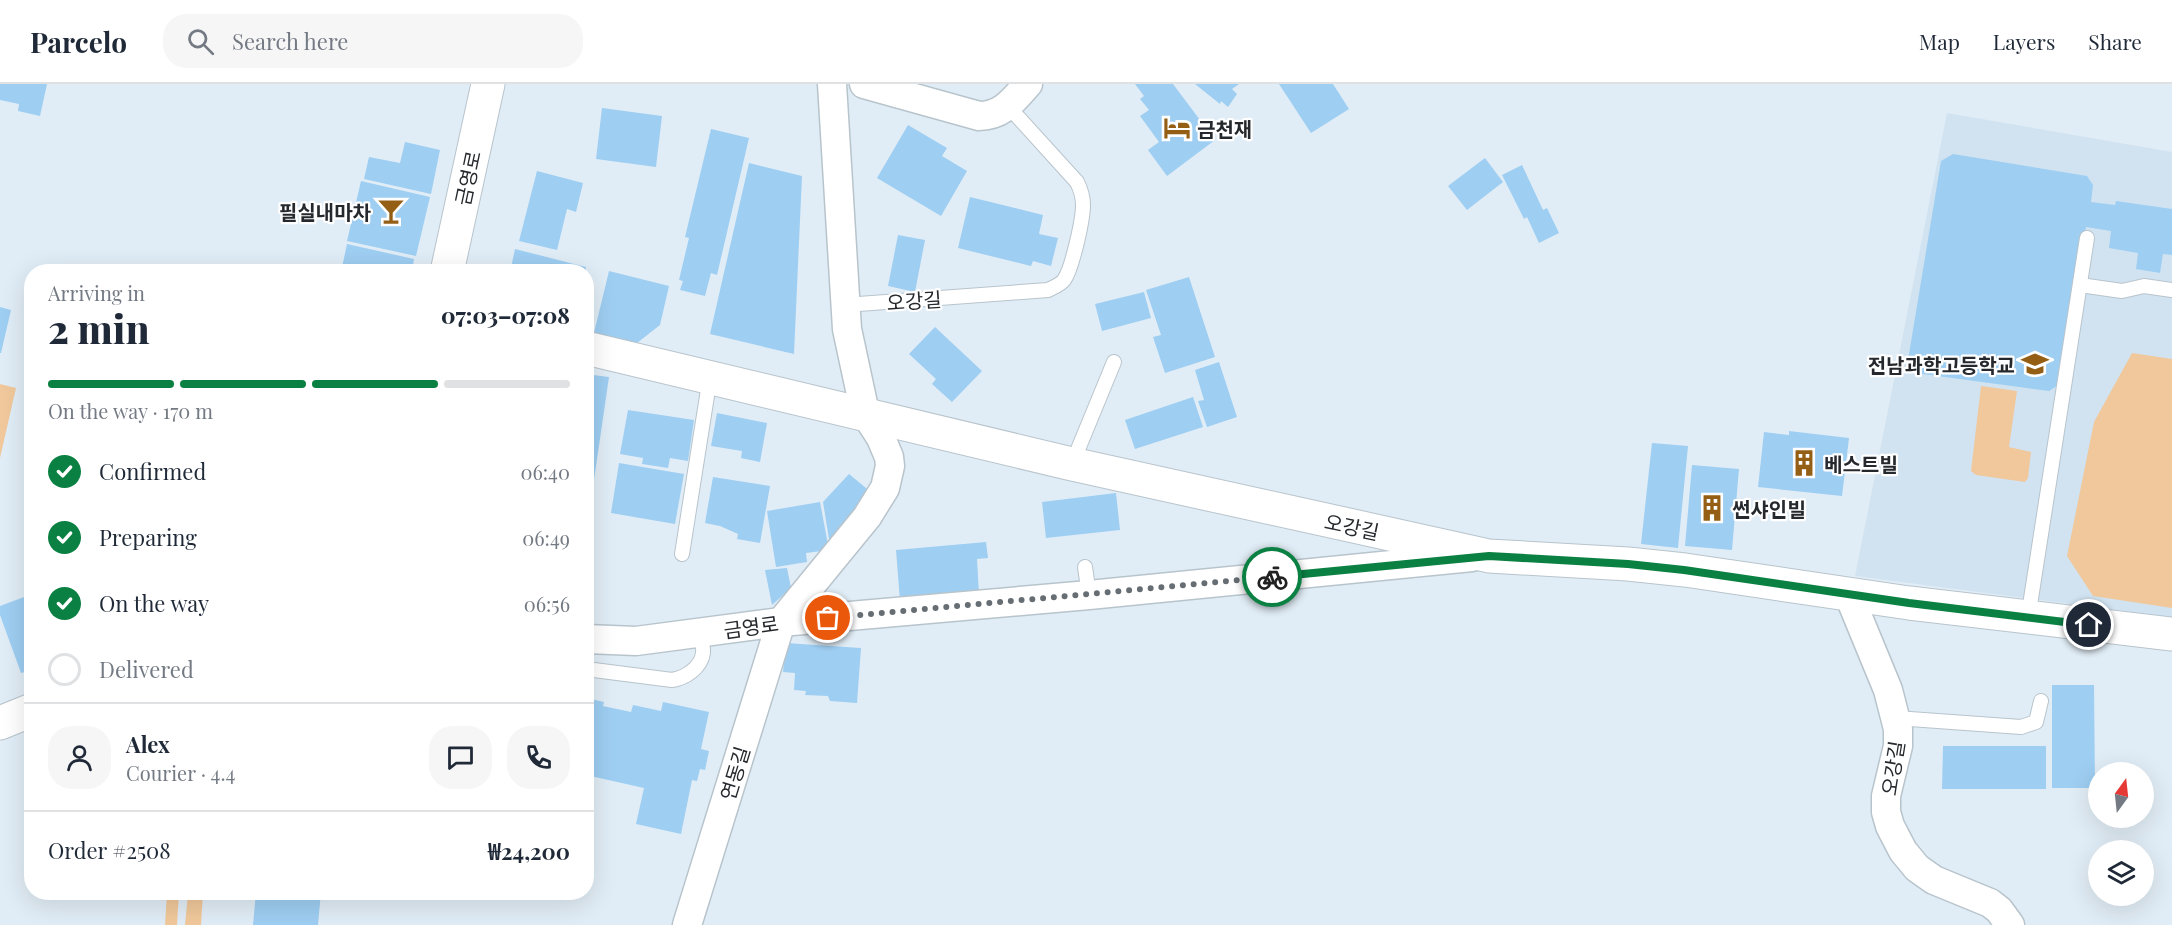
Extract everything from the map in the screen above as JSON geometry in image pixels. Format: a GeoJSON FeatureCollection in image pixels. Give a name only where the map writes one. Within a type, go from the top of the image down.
{"type":"FeatureCollection","features":[{"type":"Feature","properties":{"kind":"street","name":"금영로"},"geometry":{"type":"LineString","coordinates":[[449,264],[488,84]]}},
{"type":"Feature","properties":{"kind":"street"},"geometry":{"type":"LineString","coordinates":[[781,622],[867,517],[885,488],[890,466],[889,457],[881,438],[865,413],[850,349],[845,305],[832,84]]}},
{"type":"Feature","properties":{"kind":"street"},"geometry":{"type":"LineString","coordinates":[[864,84],[979,116],[997,114],[1008,106],[1028,84]]}},
{"type":"Feature","properties":{"kind":"street","name":"오강길"},"geometry":{"type":"LineString","coordinates":[[594,350],[1072,464],[1489,556],[1628,564],[2028,618],[2172,634]]}},
{"type":"Feature","properties":{"kind":"street","name":"금영로"},"geometry":{"type":"LineString","coordinates":[[594,639],[636,641],[781,622],[1489,556]]}},
{"type":"Feature","properties":{"kind":"street","name":"오강길"},"geometry":{"type":"LineString","coordinates":[[1848,593],[1888,690],[1896,718],[1898,746],[1886,796],[1886,812],[1890,826],[1903,850],[1917,868],[1934,880],[1990,903],[1999,910],[2010,925]]}},
{"type":"Feature","properties":{"kind":"street","name":"연동길"},"geometry":{"type":"LineString","coordinates":[[687,925],[781,622]]}},
{"type":"Feature","properties":{"kind":"street"},"geometry":{"type":"LineString","coordinates":[[0,723],[24,713]]}},
{"type":"Feature","properties":{"kind":"lane","name":"오강길"},"geometry":{"type":"LineString","coordinates":[[845,305],[1048,290],[1065,279],[1081,222],[1082,193],[1077,182],[1008,106]]}},
{"type":"Feature","properties":{"kind":"lane"},"geometry":{"type":"LineString","coordinates":[[2028,618],[2087,238]]}},
{"type":"Feature","properties":{"kind":"lane"},"geometry":{"type":"LineString","coordinates":[[2080,285],[2122,291],[2144,286],[2172,290]]}},
{"type":"Feature","properties":{"kind":"lane"},"geometry":{"type":"LineString","coordinates":[[1072,464],[1114,362]]}},
{"type":"Feature","properties":{"kind":"lane"},"geometry":{"type":"LineString","coordinates":[[682,554],[710,376]]}},
{"type":"Feature","properties":{"kind":"lane"},"geometry":{"type":"LineString","coordinates":[[1085,567],[1089,595]]}},
{"type":"Feature","properties":{"kind":"lane"},"geometry":{"type":"LineString","coordinates":[[594,670],[679,679],[690,674],[700,660],[703,649],[699,633]]}},
{"type":"Feature","properties":{"kind":"lane"},"geometry":{"type":"LineString","coordinates":[[1896,718],[2021,727],[2036,722],[2041,701]]}},
{"type":"Feature","properties":{"kind":"shaded area","name":"전남과학고등학교"},"geometry":{"type":"Polygon","coordinates":[[[1947,113],[2172,152],[2172,617],[1855,576],[1947,113]]]}},
{"type":"Feature","properties":{"kind":"shaded area"},"geometry":{"type":"Polygon","coordinates":[[[2132,353],[2172,359],[2172,608],[2093,596],[2067,556],[2094,422],[2132,353]]]}},
{"type":"Feature","properties":{"kind":"shaded area"},"geometry":{"type":"Polygon","coordinates":[[[0,384],[16,388],[0,458],[0,384]]]}},
{"type":"Feature","properties":{"kind":"shaded area"},"geometry":{"type":"Polygon","coordinates":[[[1981,386],[2017,391],[2009,447],[2031,452],[2028,478],[2025,482],[1976,475],[1971,471],[1981,386]]]}},
{"type":"Feature","properties":{"kind":"shaded area"},"geometry":{"type":"Polygon","coordinates":[[[167,900],[179,900],[177,925],[165,925],[167,900]]]}},
{"type":"Feature","properties":{"kind":"shaded area"},"geometry":{"type":"Polygon","coordinates":[[[187,900],[203,900],[201,925],[185,925],[187,900]]]}},
{"type":"Feature","properties":{"kind":"building"},"geometry":{"type":"Polygon","coordinates":[[[0,84],[47,84],[40,116],[18,111],[19,104],[0,100],[0,84]]]}},
{"type":"Feature","properties":{"kind":"building","name":"금천재"},"geometry":{"type":"Polygon","coordinates":[[[1135,84],[1173,84],[1215,140],[1167,176],[1148,150],[1159,142],[1140,116],[1149,110],[1140,99],[1144,96],[1135,84]]]}},
{"type":"Feature","properties":{"kind":"building"},"geometry":{"type":"Polygon","coordinates":[[[1195,84],[1239,84],[1232,89],[1237,94],[1228,107],[1221,101],[1220,104],[1195,84]]]}},
{"type":"Feature","properties":{"kind":"building"},"geometry":{"type":"Polygon","coordinates":[[[1279,84],[1333,84],[1349,109],[1311,133],[1279,84]]]}},
{"type":"Feature","properties":{"kind":"building"},"geometry":{"type":"Polygon","coordinates":[[[602,108],[662,116],[656,167],[596,159],[602,108]]]}},
{"type":"Feature","properties":{"kind":"building"},"geometry":{"type":"Polygon","coordinates":[[[908,125],[947,148],[942,156],[967,171],[941,216],[877,178],[908,125]]]}},
{"type":"Feature","properties":{"kind":"building"},"geometry":{"type":"Polygon","coordinates":[[[711,129],[749,138],[717,275],[711,273],[705,296],[680,290],[683,281],[679,280],[689,238],[685,237],[711,129]]]}},
{"type":"Feature","properties":{"kind":"building"},"geometry":{"type":"Polygon","coordinates":[[[405,142],[440,150],[431,194],[364,179],[369,157],[400,163],[405,142]]]}},
{"type":"Feature","properties":{"kind":"building"},"geometry":{"type":"Polygon","coordinates":[[[1953,154],[2087,176],[2093,185],[2091,202],[2115,205],[2116,201],[2172,209],[2172,255],[2163,254],[2160,273],[2136,269],[2138,253],[2109,248],[2111,231],[2086,227],[2060,384],[2049,391],[1915,373],[1908,360],[1941,161],[1953,154]]]}},
{"type":"Feature","properties":{"kind":"building"},"geometry":{"type":"Polygon","coordinates":[[[1485,158],[1503,182],[1467,210],[1448,186],[1485,158]]]}},
{"type":"Feature","properties":{"kind":"building"},"geometry":{"type":"Polygon","coordinates":[[[749,163],[802,176],[794,354],[710,334],[749,163]]]}},
{"type":"Feature","properties":{"kind":"building"},"geometry":{"type":"Polygon","coordinates":[[[1522,165],[1543,210],[1547,208],[1559,233],[1539,243],[1527,217],[1524,219],[1502,175],[1522,165]]]}},
{"type":"Feature","properties":{"kind":"building"},"geometry":{"type":"Polygon","coordinates":[[[537,171],[583,183],[576,212],[567,209],[557,250],[519,241],[537,171]]]}},
{"type":"Feature","properties":{"kind":"building"},"geometry":{"type":"Polygon","coordinates":[[[361,181],[430,197],[416,256],[347,241],[361,181]]]}},
{"type":"Feature","properties":{"kind":"building"},"geometry":{"type":"Polygon","coordinates":[[[970,197],[1043,215],[1039,234],[1058,238],[1051,266],[1033,261],[1031,266],[958,248],[970,197]]]}},
{"type":"Feature","properties":{"kind":"building"},"geometry":{"type":"Polygon","coordinates":[[[898,235],[925,240],[915,292],[888,286],[898,235]]]}},
{"type":"Feature","properties":{"kind":"building"},"geometry":{"type":"Polygon","coordinates":[[[347,244],[414,259],[413,264],[343,264],[347,244]]]}},
{"type":"Feature","properties":{"kind":"building"},"geometry":{"type":"Polygon","coordinates":[[[515,249],[574,264],[512,264],[515,249]]]}},
{"type":"Feature","properties":{"kind":"building"},"geometry":{"type":"Polygon","coordinates":[[[609,271],[669,286],[660,325],[637,343],[594,333],[609,271]]]}},
{"type":"Feature","properties":{"kind":"building"},"geometry":{"type":"Polygon","coordinates":[[[1189,277],[1215,357],[1165,373],[1153,337],[1161,335],[1146,290],[1189,277]]]}},
{"type":"Feature","properties":{"kind":"building"},"geometry":{"type":"Polygon","coordinates":[[[1144,292],[1151,318],[1102,331],[1095,304],[1144,292]]]}},
{"type":"Feature","properties":{"kind":"building"},"geometry":{"type":"Polygon","coordinates":[[[0,307],[11,310],[1,353],[0,353],[0,307]]]}},
{"type":"Feature","properties":{"kind":"building"},"geometry":{"type":"Polygon","coordinates":[[[935,327],[982,371],[952,402],[932,384],[936,379],[909,354],[935,327]]]}},
{"type":"Feature","properties":{"kind":"building"},"geometry":{"type":"Polygon","coordinates":[[[1219,362],[1237,417],[1207,427],[1198,401],[1204,400],[1195,370],[1219,362]]]}},
{"type":"Feature","properties":{"kind":"building"},"geometry":{"type":"Polygon","coordinates":[[[594,375],[609,377],[594,480],[594,375]]]}},
{"type":"Feature","properties":{"kind":"building"},"geometry":{"type":"Polygon","coordinates":[[[1193,397],[1203,427],[1135,449],[1125,420],[1193,397]]]}},
{"type":"Feature","properties":{"kind":"building"},"geometry":{"type":"Polygon","coordinates":[[[628,410],[694,420],[688,461],[670,458],[668,468],[642,464],[643,458],[620,454],[628,410]]]}},
{"type":"Feature","properties":{"kind":"building"},"geometry":{"type":"Polygon","coordinates":[[[717,413],[767,423],[760,462],[741,458],[742,451],[711,446],[717,413]]]}},
{"type":"Feature","properties":{"kind":"building","name":"베스트빌"},"geometry":{"type":"Polygon","coordinates":[[[1789,431],[1849,438],[1842,496],[1758,487],[1764,432],[1789,435],[1789,431]]]}},
{"type":"Feature","properties":{"kind":"building"},"geometry":{"type":"Polygon","coordinates":[[[1652,443],[1688,446],[1678,548],[1641,544],[1652,443]]]}},
{"type":"Feature","properties":{"kind":"building"},"geometry":{"type":"Polygon","coordinates":[[[619,463],[684,474],[675,524],[611,513],[619,463]]]}},
{"type":"Feature","properties":{"kind":"building","name":"썬샤인빌"},"geometry":{"type":"Polygon","coordinates":[[[1692,465],[1739,469],[1732,550],[1685,546],[1692,465]]]}},
{"type":"Feature","properties":{"kind":"building"},"geometry":{"type":"Polygon","coordinates":[[[849,474],[872,493],[830,545],[823,502],[849,474]]]}},
{"type":"Feature","properties":{"kind":"building"},"geometry":{"type":"Polygon","coordinates":[[[713,477],[770,486],[760,543],[737,539],[738,534],[720,526],[705,523],[713,477]]]}},
{"type":"Feature","properties":{"kind":"building"},"geometry":{"type":"Polygon","coordinates":[[[1116,493],[1120,530],[1046,538],[1042,502],[1116,493]]]}},
{"type":"Feature","properties":{"kind":"building"},"geometry":{"type":"Polygon","coordinates":[[[820,502],[829,550],[806,553],[807,562],[776,567],[767,511],[820,502]]]}},
{"type":"Feature","properties":{"kind":"building"},"geometry":{"type":"Polygon","coordinates":[[[986,542],[988,558],[977,559],[979,594],[900,601],[896,550],[986,542]]]}},
{"type":"Feature","properties":{"kind":"building"},"geometry":{"type":"Polygon","coordinates":[[[787,568],[791,588],[772,605],[765,570],[787,568]]]}},
{"type":"Feature","properties":{"kind":"building"},"geometry":{"type":"Polygon","coordinates":[[[24,597],[24,672],[21,673],[0,615],[0,606],[24,597]]]}},
{"type":"Feature","properties":{"kind":"building"},"geometry":{"type":"Polygon","coordinates":[[[786,643],[861,648],[857,703],[830,701],[828,696],[805,695],[806,691],[794,690],[795,673],[783,672],[786,643]]]}},
{"type":"Feature","properties":{"kind":"building"},"geometry":{"type":"Polygon","coordinates":[[[2052,685],[2094,685],[2095,762],[2088,762],[2088,788],[2052,788],[2052,685]]]}},
{"type":"Feature","properties":{"kind":"building"},"geometry":{"type":"Polygon","coordinates":[[[594,700],[604,702],[603,706],[631,712],[633,705],[661,711],[663,702],[709,712],[701,749],[709,751],[705,770],[700,769],[697,781],[692,780],[681,834],[636,824],[644,788],[594,777],[594,700]]]}},
{"type":"Feature","properties":{"kind":"building"},"geometry":{"type":"Polygon","coordinates":[[[1943,746],[2046,746],[2046,789],[1942,789],[1943,746]]]}},
{"type":"Feature","properties":{"kind":"building"},"geometry":{"type":"Polygon","coordinates":[[[255,900],[320,900],[318,925],[253,925],[255,900]]]}},
{"type":"Feature","properties":{"kind":"way so far"},"geometry":{"type":"LineString","coordinates":[[828,618],[1272,577]]}},
{"type":"Feature","properties":{"kind":"place","name":"금천재"},"geometry":{"type":"Point","coordinates":[1177,128]}},
{"type":"Feature","properties":{"kind":"place","name":"필실내마차"},"geometry":{"type":"Point","coordinates":[391,211]}},
{"type":"Feature","properties":{"kind":"place","name":"전남과학고등학교"},"geometry":{"type":"Point","coordinates":[2035,364]}},
{"type":"Feature","properties":{"kind":"place","name":"베스트빌"},"geometry":{"type":"Point","coordinates":[1804,463]}},
{"type":"Feature","properties":{"kind":"place","name":"썬샤인빌"},"geometry":{"type":"Point","coordinates":[1712,508]}},
{"type":"Feature","properties":{"kind":"route"},"geometry":{"type":"LineString","coordinates":[[1272,577],[1489,556],[1628,564],[1909,603],[2089,625]]}}]}
